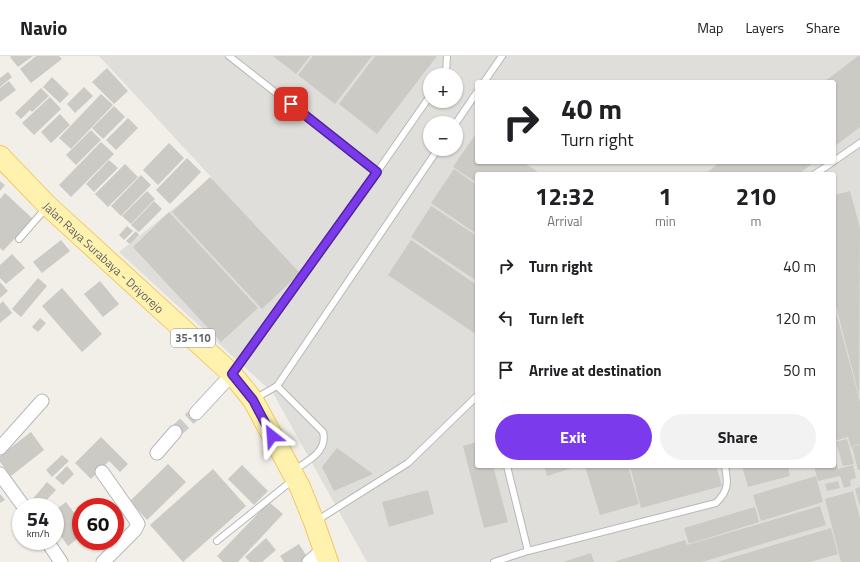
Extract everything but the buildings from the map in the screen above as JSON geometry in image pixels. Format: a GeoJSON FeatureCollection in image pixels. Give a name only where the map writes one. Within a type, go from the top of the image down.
{"type":"FeatureCollection","features":[{"type":"Feature","properties":{"kind":"main road","name":"Jalan Raya Surabaya - Driyorejo"},"geometry":{"type":"LineString","coordinates":[[0,156],[48,206],[232,374],[253,400],[293,475],[314,522],[320,558]]}},
{"type":"Feature","properties":{"kind":"street"},"geometry":{"type":"LineString","coordinates":[[196,413],[232,374]]}},
{"type":"Feature","properties":{"kind":"street"},"geometry":{"type":"LineString","coordinates":[[0,448],[42,401]]}},
{"type":"Feature","properties":{"kind":"street"},"geometry":{"type":"LineString","coordinates":[[157,453],[175,432]]}},
{"type":"Feature","properties":{"kind":"street"},"geometry":{"type":"LineString","coordinates":[[102,472],[138,524],[135,530],[103,562]]}},
{"type":"Feature","properties":{"kind":"street"},"geometry":{"type":"LineString","coordinates":[[0,474],[17,498]]}},
{"type":"Feature","properties":{"kind":"street"},"geometry":{"type":"LineString","coordinates":[[53,550],[61,562]]}},
{"type":"Feature","properties":{"kind":"lane"},"geometry":{"type":"LineString","coordinates":[[229,56],[377,172]]}},
{"type":"Feature","properties":{"kind":"lane"},"geometry":{"type":"LineString","coordinates":[[446,68],[447,56]]}},
{"type":"Feature","properties":{"kind":"lane"},"geometry":{"type":"LineString","coordinates":[[485,80],[502,56]]}},
{"type":"Feature","properties":{"kind":"lane"},"geometry":{"type":"LineString","coordinates":[[461,116],[475,95]]}},
{"type":"Feature","properties":{"kind":"lane"},"geometry":{"type":"LineString","coordinates":[[232,374],[423,106]]}},
{"type":"Feature","properties":{"kind":"lane"},"geometry":{"type":"LineString","coordinates":[[836,160],[860,143]]}},
{"type":"Feature","properties":{"kind":"lane"},"geometry":{"type":"LineString","coordinates":[[253,400],[277,386],[433,156]]}},
{"type":"Feature","properties":{"kind":"lane"},"geometry":{"type":"LineString","coordinates":[[819,172],[830,164]]}},
{"type":"Feature","properties":{"kind":"lane"},"geometry":{"type":"LineString","coordinates":[[20,239],[48,206]]}},
{"type":"Feature","properties":{"kind":"lane"},"geometry":{"type":"LineString","coordinates":[[218,541],[323,447],[325,440],[323,432],[277,386]]}},
{"type":"Feature","properties":{"kind":"lane"},"geometry":{"type":"LineString","coordinates":[[314,522],[408,463],[475,398]]}},
{"type":"Feature","properties":{"kind":"lane"},"geometry":{"type":"LineString","coordinates":[[507,468],[528,551]]}},
{"type":"Feature","properties":{"kind":"lane"},"geometry":{"type":"LineString","coordinates":[[494,562],[528,551],[716,503],[726,491],[728,483],[724,468]]}},
{"type":"Feature","properties":{"kind":"shaded area"},"geometry":{"type":"Polygon","coordinates":[[[99,56],[860,56],[860,562],[367,562],[273,393],[119,252],[212,178],[99,56]]]}},
{"type":"Feature","properties":{"kind":"tunnel"},"geometry":{"type":"LineString","coordinates":[[175,432],[196,413]]}},
{"type":"Feature","properties":{"kind":"route"},"geometry":{"type":"LineString","coordinates":[[272,436],[253,400],[232,374],[377,172],[291,104]]}}]}
